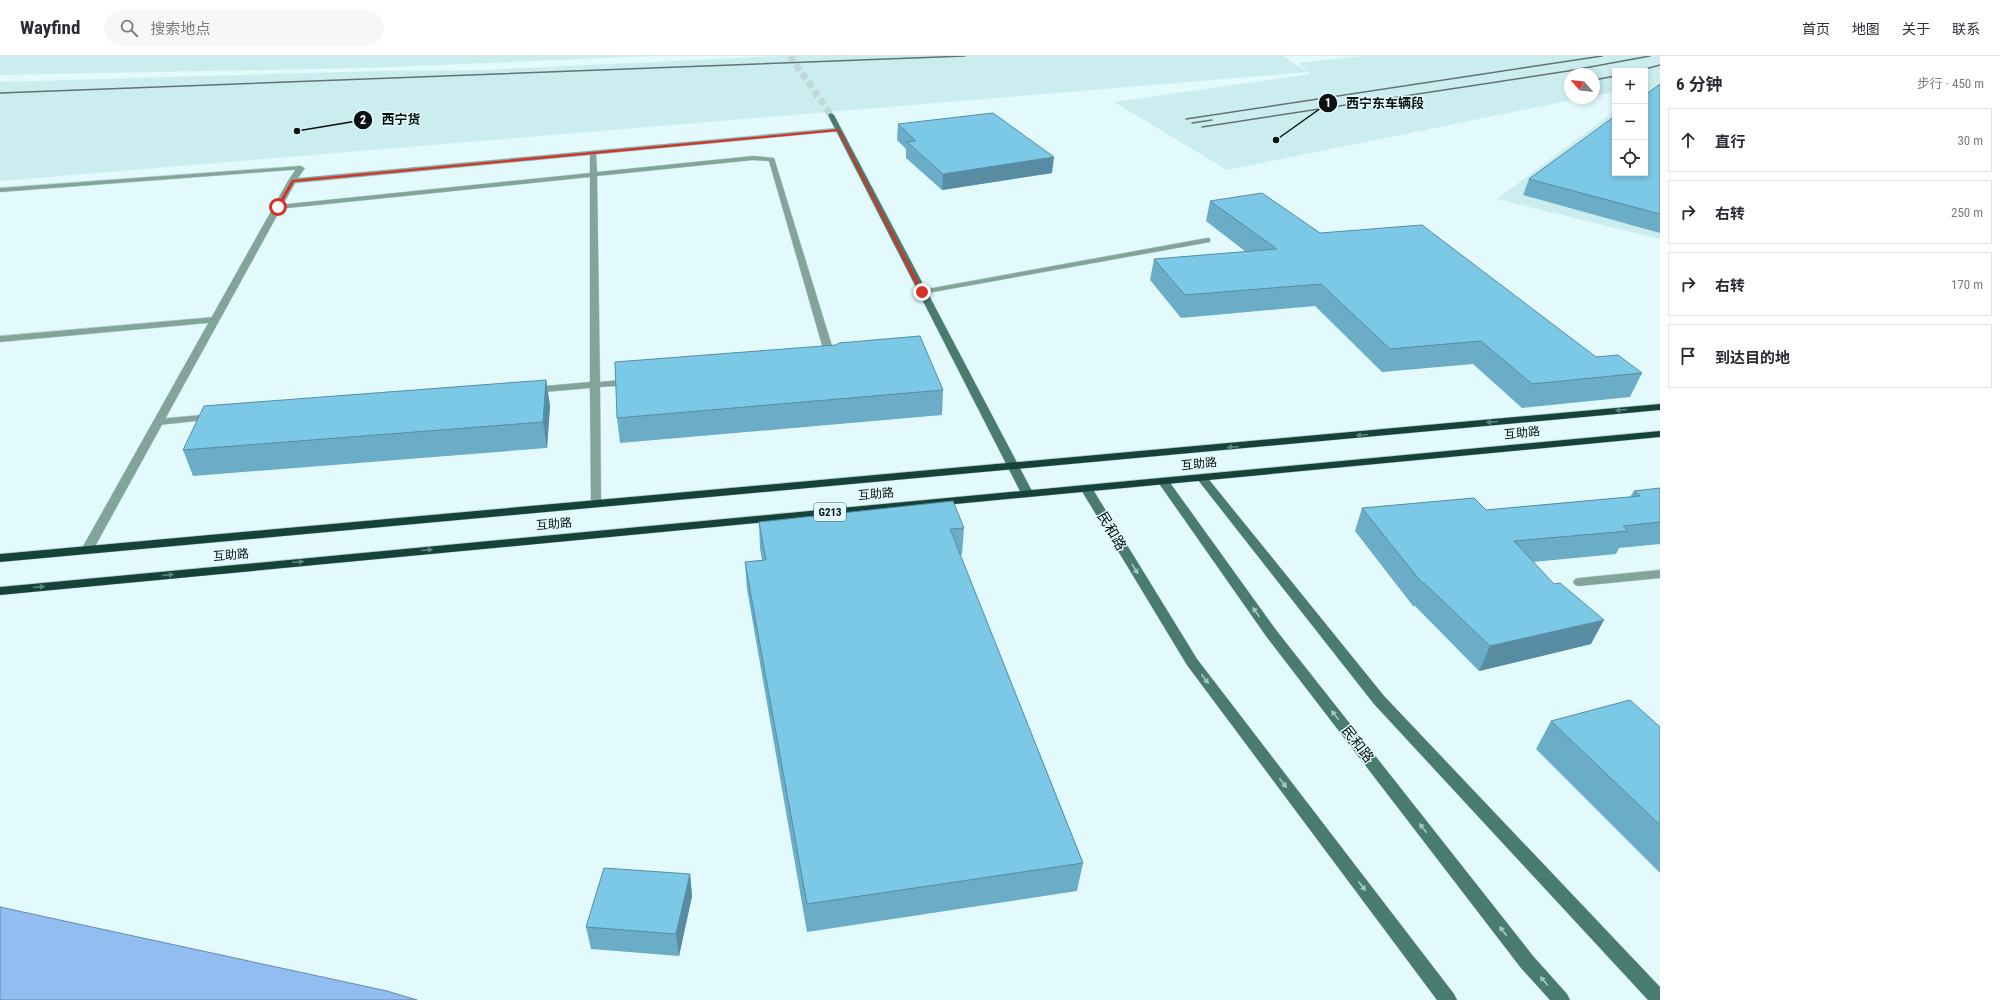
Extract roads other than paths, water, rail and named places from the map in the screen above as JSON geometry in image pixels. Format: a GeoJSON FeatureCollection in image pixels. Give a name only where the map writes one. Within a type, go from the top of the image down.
{"type":"FeatureCollection","features":[{"type":"Feature","properties":{"kind":"highway","name":"互助路"},"geometry":{"type":"LineString","coordinates":[[0,558],[1660,407]]}},
{"type":"Feature","properties":{"kind":"highway","name":"互助路"},"geometry":{"type":"LineString","coordinates":[[0,590],[1027,493],[1164,482],[1660,434]]}},
{"type":"Feature","properties":{"kind":"main road"},"geometry":{"type":"LineString","coordinates":[[831,115],[1027,493]]}},
{"type":"Feature","properties":{"kind":"main road"},"geometry":{"type":"LineString","coordinates":[[1202,478],[1379,700],[1660,1000]]}},
{"type":"Feature","properties":{"kind":"main road","name":"民和路"},"geometry":{"type":"LineString","coordinates":[[1164,482],[1271,634],[1527,962],[1561,1000]]}},
{"type":"Feature","properties":{"kind":"main road","name":"民和路"},"geometry":{"type":"LineString","coordinates":[[1086,488],[1192,662],[1448,1000]]}},
{"type":"Feature","properties":{"kind":"street"},"geometry":{"type":"LineString","coordinates":[[292,181],[839,130]]}},
{"type":"Feature","properties":{"kind":"street"},"geometry":{"type":"LineString","coordinates":[[87,550],[292,181],[301,168]]}},
{"type":"Feature","properties":{"kind":"street"},"geometry":{"type":"LineString","coordinates":[[1579,582],[1660,574]]}},
{"type":"Feature","properties":{"kind":"lane"},"geometry":{"type":"LineString","coordinates":[[593,153],[596,504]]}},
{"type":"Feature","properties":{"kind":"lane"},"geometry":{"type":"LineString","coordinates":[[278,207],[753,158],[772,159],[833,366],[825,367]]}},
{"type":"Feature","properties":{"kind":"lane"},"geometry":{"type":"LineString","coordinates":[[0,190],[301,168]]}},
{"type":"Feature","properties":{"kind":"lane"},"geometry":{"type":"LineString","coordinates":[[922,292],[1207,240]]}},
{"type":"Feature","properties":{"kind":"lane"},"geometry":{"type":"LineString","coordinates":[[0,339],[215,320]]}},
{"type":"Feature","properties":{"kind":"lane"},"geometry":{"type":"LineString","coordinates":[[523,391],[642,381]]}},
{"type":"Feature","properties":{"kind":"lane"},"geometry":{"type":"LineString","coordinates":[[158,422],[221,417]]}},
{"type":"Feature","properties":{"kind":"water"},"geometry":{"type":"Polygon","coordinates":[[[0,907],[387,991],[417,1000],[0,1000],[0,907]]]}},
{"type":"Feature","properties":{"kind":"tunnel"},"geometry":{"type":"LineString","coordinates":[[790,56],[831,115]]}},
{"type":"Feature","properties":{"kind":"railway"},"geometry":{"type":"LineString","coordinates":[[0,93],[965,56]]}},
{"type":"Feature","properties":{"kind":"railway"},"geometry":{"type":"LineString","coordinates":[[1186,119],[1602,56]]}},
{"type":"Feature","properties":{"kind":"railway"},"geometry":{"type":"LineString","coordinates":[[1202,127],[1568,71],[1650,56]]}},
{"type":"Feature","properties":{"kind":"railway"},"geometry":{"type":"LineString","coordinates":[[1648,68],[1660,65]]}},
{"type":"Feature","properties":{"kind":"railway"},"geometry":{"type":"LineString","coordinates":[[1600,79],[1612,77]]}},
{"type":"Feature","properties":{"kind":"railway"},"geometry":{"type":"LineString","coordinates":[[1192,123],[1212,120]]}},
{"type":"Feature","properties":{"kind":"place","name":"西宁货"},"geometry":{"type":"Point","coordinates":[297,131]}},
{"type":"Feature","properties":{"kind":"place","name":"西宁东车辆段"},"geometry":{"type":"Point","coordinates":[1276,140]}}]}
